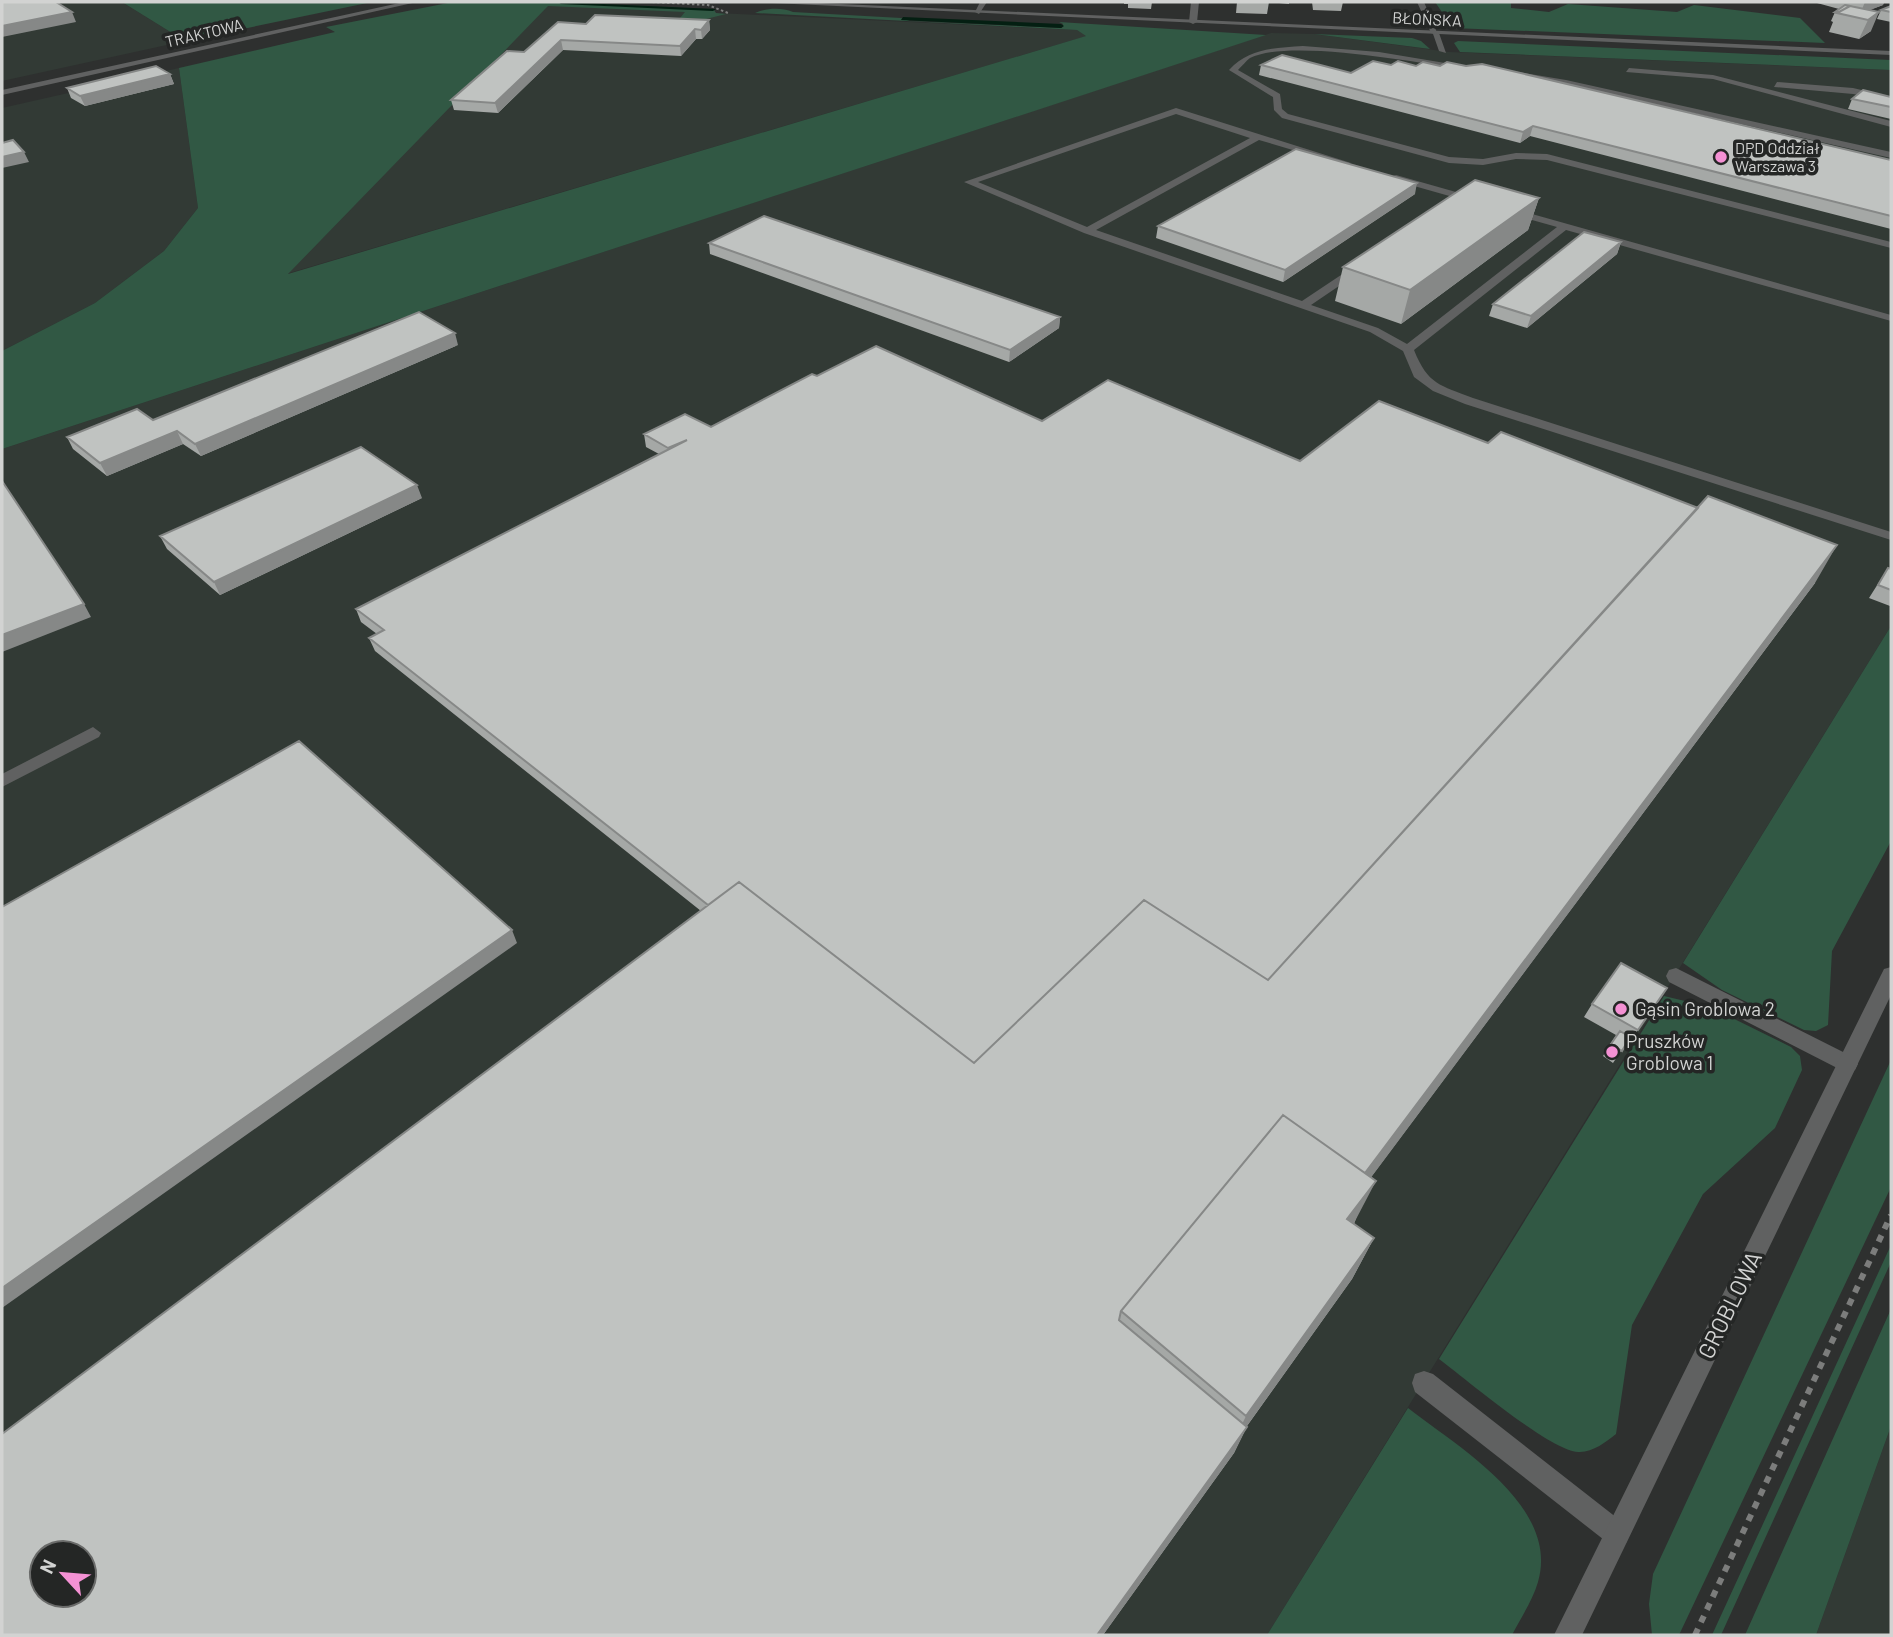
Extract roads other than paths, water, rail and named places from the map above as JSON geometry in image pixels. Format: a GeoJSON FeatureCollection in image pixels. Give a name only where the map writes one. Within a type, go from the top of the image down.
{"type":"FeatureCollection","features":[{"type":"Feature","properties":{"kind":"street","name":"TRAKTOWA"},"geometry":{"type":"LineString","coordinates":[[2,93],[412,2]]}},
{"type":"Feature","properties":{"kind":"street","name":"BŁOŃSKA"},"geometry":{"type":"LineString","coordinates":[[753,2],[1891,53]]}},
{"type":"Feature","properties":{"kind":"street"},"geometry":{"type":"LineString","coordinates":[[979,12],[983,2]]}},
{"type":"Feature","properties":{"kind":"street"},"geometry":{"type":"LineString","coordinates":[[1193,22],[1195,2]]}},
{"type":"Feature","properties":{"kind":"street"},"geometry":{"type":"LineString","coordinates":[[1420,2],[1419,5],[1443,51]]}},
{"type":"Feature","properties":{"kind":"street"},"geometry":{"type":"LineString","coordinates":[[1482,69],[1308,47],[1260,53],[1234,66],[1233,70],[1277,96],[1278,110],[1285,116],[1394,147],[1468,162],[1516,156],[1547,157],[1891,245]]}},
{"type":"Feature","properties":{"kind":"street"},"geometry":{"type":"LineString","coordinates":[[1495,70],[1566,82],[1891,156]]}},
{"type":"Feature","properties":{"kind":"street"},"geometry":{"type":"LineString","coordinates":[[1629,70],[1682,73],[1751,85],[1824,88],[1891,99]]}},
{"type":"Feature","properties":{"kind":"street"},"geometry":{"type":"LineString","coordinates":[[1751,85],[1827,109],[1891,124]]}},
{"type":"Feature","properties":{"kind":"street"},"geometry":{"type":"LineString","coordinates":[[1360,167],[1176,111],[969,182],[1088,231],[1374,330],[1408,349],[1418,374],[1437,388],[1469,401],[1891,536]]}},
{"type":"Feature","properties":{"kind":"street"},"geometry":{"type":"LineString","coordinates":[[1088,231],[1258,137]]}},
{"type":"Feature","properties":{"kind":"street"},"geometry":{"type":"LineString","coordinates":[[1385,175],[1488,204]]}},
{"type":"Feature","properties":{"kind":"street"},"geometry":{"type":"LineString","coordinates":[[1451,205],[1462,197]]}},
{"type":"Feature","properties":{"kind":"street"},"geometry":{"type":"LineString","coordinates":[[1501,208],[1891,318]]}},
{"type":"Feature","properties":{"kind":"street"},"geometry":{"type":"LineString","coordinates":[[1408,349],[1565,226]]}},
{"type":"Feature","properties":{"kind":"street"},"geometry":{"type":"LineString","coordinates":[[1305,304],[1372,258]]}},
{"type":"Feature","properties":{"kind":"street"},"geometry":{"type":"LineString","coordinates":[[2,780],[93,733]]}},
{"type":"Feature","properties":{"kind":"street","name":"GROBLOWA"},"geometry":{"type":"LineString","coordinates":[[1568,1635],[1891,975]]}},
{"type":"Feature","properties":{"kind":"street"},"geometry":{"type":"LineString","coordinates":[[1676,976],[1848,1064]]}},
{"type":"Feature","properties":{"kind":"street"},"geometry":{"type":"LineString","coordinates":[[1424,1383],[1617,1534]]}},
{"type":"Feature","properties":{"kind":"waterway"},"geometry":{"type":"LineString","coordinates":[[561,2],[713,9]]}},
{"type":"Feature","properties":{"kind":"waterway"},"geometry":{"type":"LineString","coordinates":[[903,19],[1061,26]]}},
{"type":"Feature","properties":{"kind":"place","name":"DPD Oddział Warszawa 3"},"geometry":{"type":"Point","coordinates":[1721,157]}},
{"type":"Feature","properties":{"kind":"place","name":"Gąsin Groblowa 2"},"geometry":{"type":"Point","coordinates":[1621,1009]}},
{"type":"Feature","properties":{"kind":"place","name":"Pruszków Groblowa 1"},"geometry":{"type":"Point","coordinates":[1612,1052]}}]}
